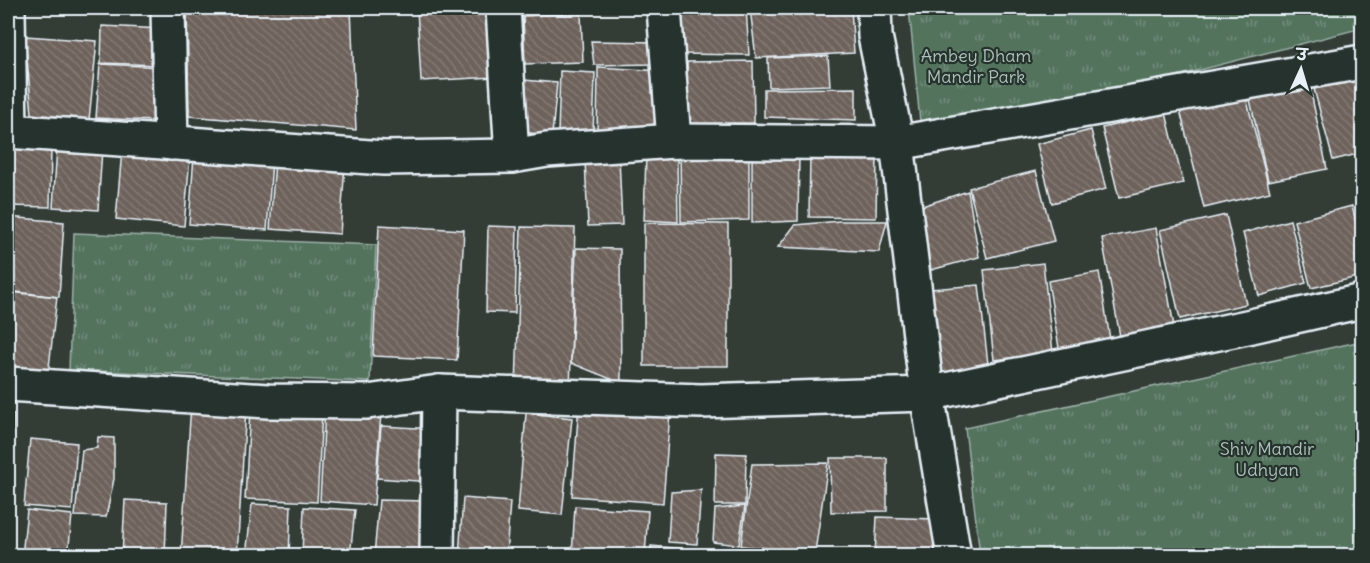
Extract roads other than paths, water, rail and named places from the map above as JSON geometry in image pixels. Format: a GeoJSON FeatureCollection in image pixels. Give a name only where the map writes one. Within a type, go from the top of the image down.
{"type":"FeatureCollection","features":[{"type":"Feature","properties":{"kind":"street"},"geometry":{"type":"LineString","coordinates":[[168,8],[171,143]]}},
{"type":"Feature","properties":{"kind":"street"},"geometry":{"type":"LineString","coordinates":[[503,8],[512,156]]}},
{"type":"Feature","properties":{"kind":"street"},"geometry":{"type":"LineString","coordinates":[[664,8],[674,141]]}},
{"type":"Feature","properties":{"kind":"street"},"geometry":{"type":"LineString","coordinates":[[874,8],[875,36],[897,142],[927,394],[954,555]]}},
{"type":"Feature","properties":{"kind":"street"},"geometry":{"type":"LineString","coordinates":[[8,12],[9,131],[384,158],[512,156],[547,150],[674,141],[897,142],[1362,62]]}},
{"type":"Feature","properties":{"kind":"street"},"geometry":{"type":"LineString","coordinates":[[8,384],[268,400],[367,402],[439,392],[701,401],[927,394],[1362,301]]}},
{"type":"Feature","properties":{"kind":"street"},"geometry":{"type":"LineString","coordinates":[[437,555],[439,392]]}},
{"type":"Feature","properties":{"kind":"park label","name":"Ambey Dham Mandir Park"},"geometry":{"type":"Point","coordinates":[976,66]}},
{"type":"Feature","properties":{"kind":"park label","name":"Shiv Mandir Udhyan"},"geometry":{"type":"Point","coordinates":[1267,459]}}]}
